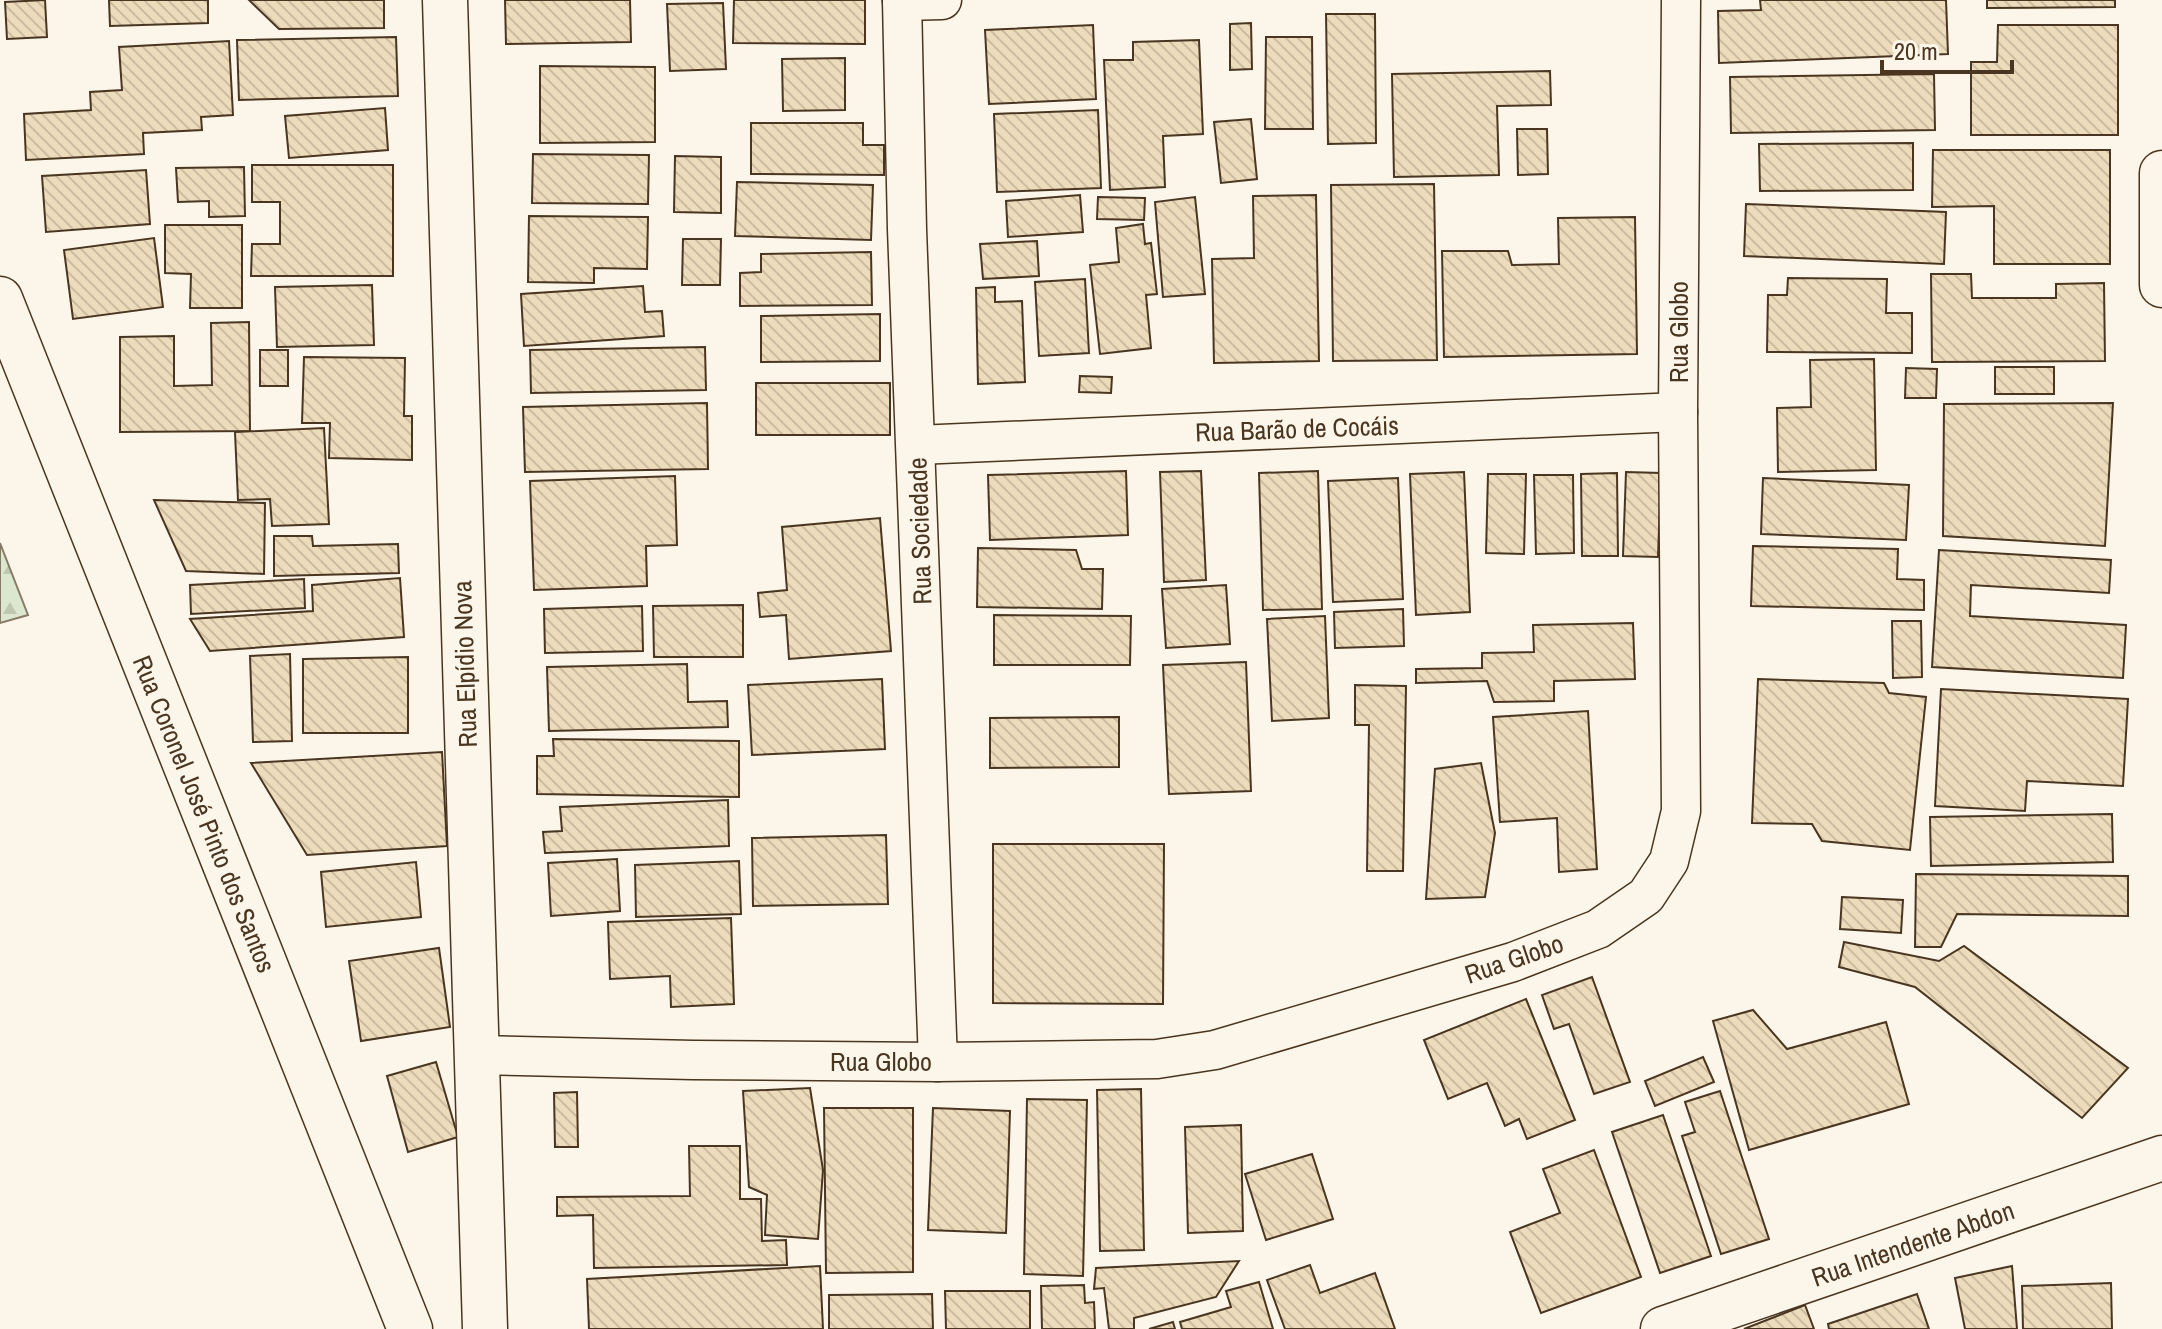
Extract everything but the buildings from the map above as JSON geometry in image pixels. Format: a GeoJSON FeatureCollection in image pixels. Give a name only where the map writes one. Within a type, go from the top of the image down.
{"type":"FeatureCollection","features":[{"type":"Feature","properties":{"kind":"street","name":"Rua Elpídio Nova"},"geometry":{"type":"LineString","coordinates":[[445,0],[485,1329]]}},
{"type":"Feature","properties":{"kind":"street"},"geometry":{"type":"LineString","coordinates":[[902,1],[942,0]]}},
{"type":"Feature","properties":{"kind":"street","name":"Rua Globo"},"geometry":{"type":"LineString","coordinates":[[477,1055],[938,1062],[1157,1059],[1215,1050],[1513,962],[1598,929],[1646,896],[1669,861],[1681,811],[1678,412],[1681,0]]}},
{"type":"Feature","properties":{"kind":"street","name":"Rua Sociedade"},"geometry":{"type":"LineString","coordinates":[[902,1],[938,1062]]}},
{"type":"Feature","properties":{"kind":"street"},"geometry":{"type":"LineString","coordinates":[[2162,173],[2162,285]]}},
{"type":"Feature","properties":{"kind":"street","name":"Rua Coronel José Pinto dos Santos"},"geometry":{"type":"LineString","coordinates":[[0,299],[410,1329]]}},
{"type":"Feature","properties":{"kind":"street","name":"Rua Barão de Cocáis"},"geometry":{"type":"LineString","coordinates":[[917,445],[1678,412]]}},
{"type":"Feature","properties":{"kind":"street","name":"Rua Intendente Abdon"},"geometry":{"type":"LineString","coordinates":[[1663,1329],[2162,1158]]}},
{"type":"Feature","properties":{"kind":"green space"},"geometry":{"type":"Polygon","coordinates":[[[0,543],[28,615],[0,623],[0,543]]]}}]}
